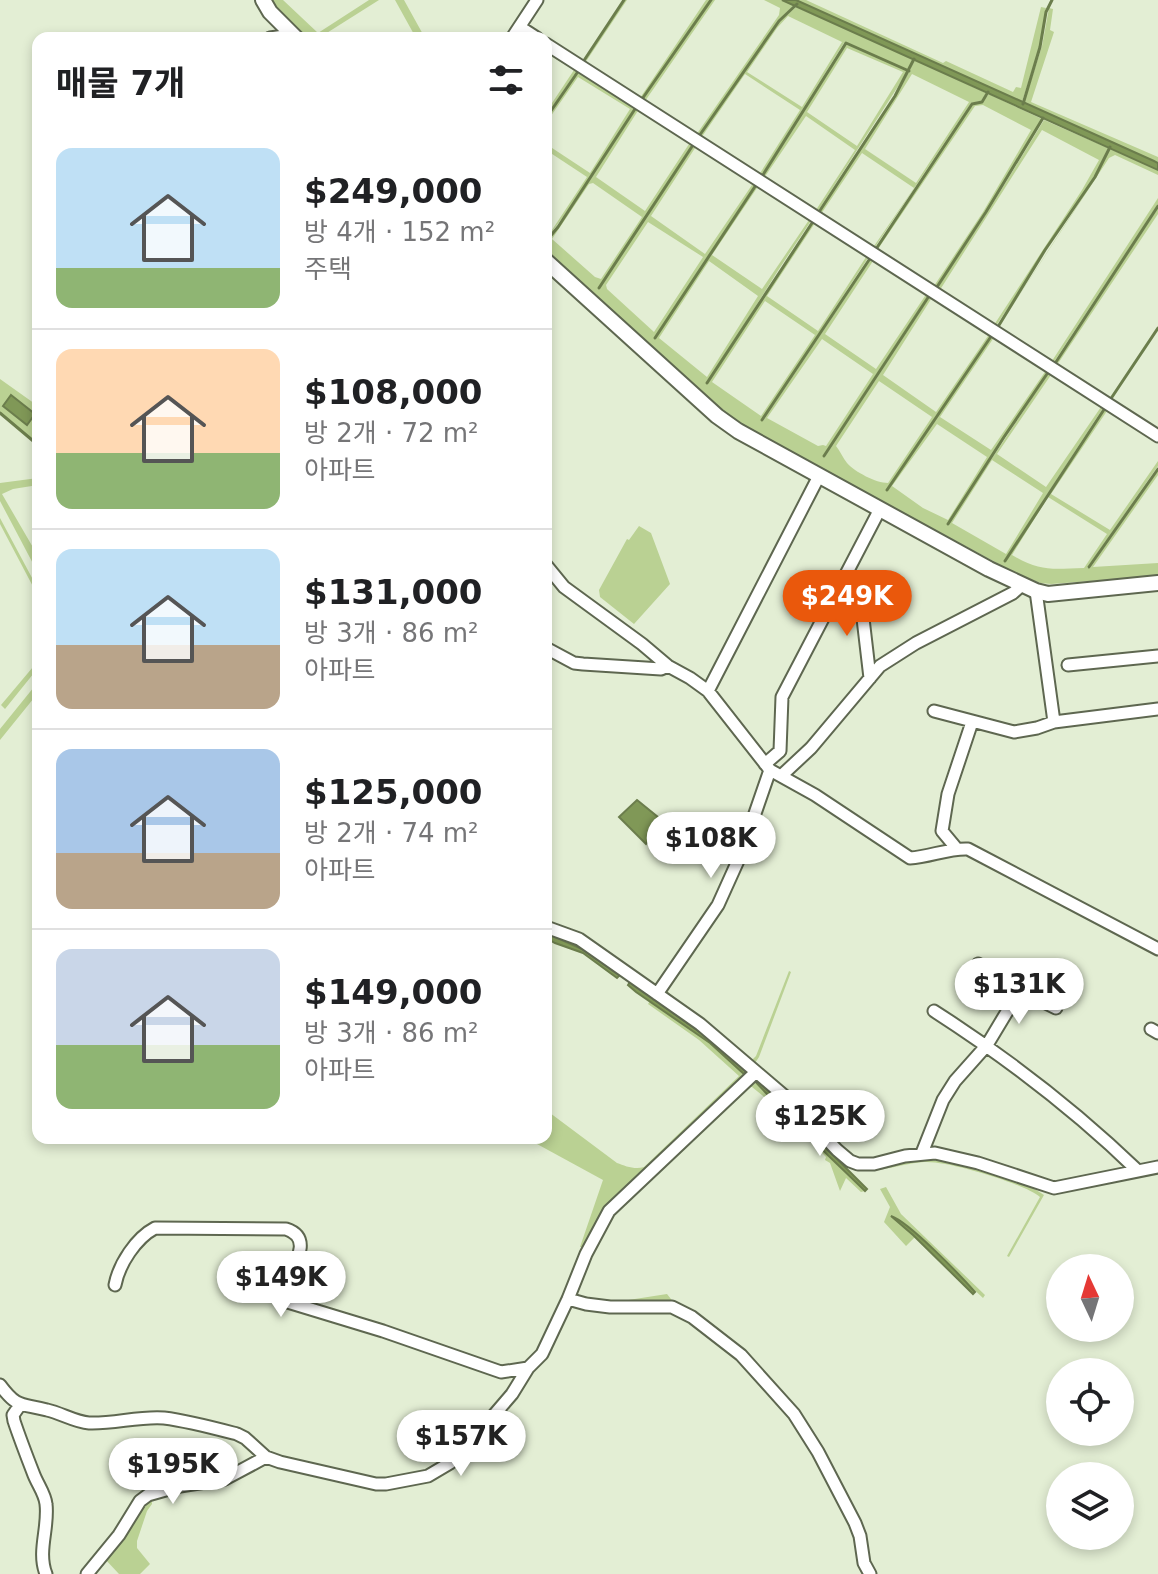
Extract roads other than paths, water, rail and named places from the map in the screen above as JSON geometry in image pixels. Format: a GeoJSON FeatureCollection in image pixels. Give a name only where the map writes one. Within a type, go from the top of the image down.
{"type":"FeatureCollection","features":[{"type":"Feature","properties":{"kind":"street"},"geometry":{"type":"LineString","coordinates":[[263,0],[290,32]]}},
{"type":"Feature","properties":{"kind":"street"},"geometry":{"type":"LineString","coordinates":[[516,32],[537,0]]}},
{"type":"Feature","properties":{"kind":"street"},"geometry":{"type":"LineString","coordinates":[[520,27],[528,32]]}},
{"type":"Feature","properties":{"kind":"street"},"geometry":{"type":"LineString","coordinates":[[552,48],[1158,436]]}},
{"type":"Feature","properties":{"kind":"street"},"geometry":{"type":"LineString","coordinates":[[552,266],[717,416],[738,431],[989,569],[1048,594],[1158,583]]}},
{"type":"Feature","properties":{"kind":"street"},"geometry":{"type":"LineString","coordinates":[[708,691],[819,476]]}},
{"type":"Feature","properties":{"kind":"street"},"geometry":{"type":"LineString","coordinates":[[657,994],[718,905],[780,751],[782,697],[880,509]]}},
{"type":"Feature","properties":{"kind":"street"},"geometry":{"type":"LineString","coordinates":[[552,572],[564,587],[668,666],[708,691],[772,770],[910,858],[968,849],[1158,949]]}},
{"type":"Feature","properties":{"kind":"street"},"geometry":{"type":"LineString","coordinates":[[772,770],[811,748],[880,666],[916,643],[1013,593],[1022,585]]}},
{"type":"Feature","properties":{"kind":"street"},"geometry":{"type":"LineString","coordinates":[[1036,591],[1054,722]]}},
{"type":"Feature","properties":{"kind":"street"},"geometry":{"type":"LineString","coordinates":[[860,593],[870,678]]}},
{"type":"Feature","properties":{"kind":"street"},"geometry":{"type":"LineString","coordinates":[[552,651],[574,663],[648,669],[668,666]]}},
{"type":"Feature","properties":{"kind":"street"},"geometry":{"type":"LineString","coordinates":[[1068,665],[1158,656]]}},
{"type":"Feature","properties":{"kind":"street"},"geometry":{"type":"LineString","coordinates":[[934,711],[1014,732],[1054,722],[1158,709]]}},
{"type":"Feature","properties":{"kind":"street"},"geometry":{"type":"LineString","coordinates":[[957,849],[942,831],[948,794],[972,722]]}},
{"type":"Feature","properties":{"kind":"street"},"geometry":{"type":"LineString","coordinates":[[552,929],[579,939],[700,1024],[788,1099],[850,1161],[874,1164],[935,1153],[978,1163],[1054,1188],[1158,1167]]}},
{"type":"Feature","properties":{"kind":"street"},"geometry":{"type":"LineString","coordinates":[[978,964],[1056,1008]]}},
{"type":"Feature","properties":{"kind":"street"},"geometry":{"type":"LineString","coordinates":[[922,1153],[943,1100],[955,1081],[987,1045],[1020,990]]}},
{"type":"Feature","properties":{"kind":"street"},"geometry":{"type":"LineString","coordinates":[[934,1011],[987,1045],[1058,1100],[1138,1171]]}},
{"type":"Feature","properties":{"kind":"street"},"geometry":{"type":"LineString","coordinates":[[0,1385],[20,1405],[48,1410],[81,1422],[165,1418],[237,1434],[266,1457],[280,1462],[376,1484],[428,1476],[450,1463],[470,1443],[542,1354],[586,1254],[609,1211],[756,1072]]}},
{"type":"Feature","properties":{"kind":"street"},"geometry":{"type":"LineString","coordinates":[[115,1285],[121,1263],[155,1228],[286,1229],[300,1237],[301,1248],[281,1300],[501,1372],[528,1368]]}},
{"type":"Feature","properties":{"kind":"street"},"geometry":{"type":"LineString","coordinates":[[568,1299],[610,1307],[672,1307],[692,1317],[741,1355],[794,1414],[818,1452],[855,1523],[864,1563],[870,1574]]}},
{"type":"Feature","properties":{"kind":"street"},"geometry":{"type":"LineString","coordinates":[[20,1405],[13,1415],[14,1421],[46,1501],[47,1522],[43,1541],[46,1574]]}},
{"type":"Feature","properties":{"kind":"street"},"geometry":{"type":"LineString","coordinates":[[87,1574],[144,1498],[180,1486],[225,1479],[266,1457]]}},
{"type":"Feature","properties":{"kind":"waterway"},"geometry":{"type":"LineString","coordinates":[[583,62],[624,0]]}},
{"type":"Feature","properties":{"kind":"waterway"},"geometry":{"type":"LineString","coordinates":[[640,102],[711,0]]}},
{"type":"Feature","properties":{"kind":"waterway"},"geometry":{"type":"LineString","coordinates":[[1023,104],[1040,47],[1046,12],[1052,0]]}},
{"type":"Feature","properties":{"kind":"waterway"},"geometry":{"type":"LineString","coordinates":[[697,139],[779,21],[797,4]]}},
{"type":"Feature","properties":{"kind":"waterway"},"geometry":{"type":"LineString","coordinates":[[761,178],[846,43],[909,71]]}},
{"type":"Feature","properties":{"kind":"waterway"},"geometry":{"type":"LineString","coordinates":[[817,215],[895,96],[914,59]]}},
{"type":"Feature","properties":{"kind":"waterway"},"geometry":{"type":"LineString","coordinates":[[552,109],[577,73]]}},
{"type":"Feature","properties":{"kind":"waterway"},"geometry":{"type":"LineString","coordinates":[[876,249],[972,104],[982,102],[988,92]]}},
{"type":"Feature","properties":{"kind":"waterway"},"geometry":{"type":"LineString","coordinates":[[552,234],[635,109]]}},
{"type":"Feature","properties":{"kind":"waterway"},"geometry":{"type":"LineString","coordinates":[[935,290],[1043,118]]}},
{"type":"Feature","properties":{"kind":"waterway"},"geometry":{"type":"LineString","coordinates":[[599,288],[693,145]]}},
{"type":"Feature","properties":{"kind":"waterway"},"geometry":{"type":"LineString","coordinates":[[996,330],[1095,177],[1110,147]]}},
{"type":"Feature","properties":{"kind":"waterway"},"geometry":{"type":"LineString","coordinates":[[655,338],[756,185]]}},
{"type":"Feature","properties":{"kind":"waterway"},"geometry":{"type":"LineString","coordinates":[[1054,365],[1158,206]]}},
{"type":"Feature","properties":{"kind":"waterway"},"geometry":{"type":"LineString","coordinates":[[707,383],[814,220]]}},
{"type":"Feature","properties":{"kind":"waterway"},"geometry":{"type":"LineString","coordinates":[[762,420],[871,257]]}},
{"type":"Feature","properties":{"kind":"waterway"},"geometry":{"type":"LineString","coordinates":[[824,456],[929,296]]}},
{"type":"Feature","properties":{"kind":"waterway"},"geometry":{"type":"LineString","coordinates":[[1110,400],[1158,328]]}},
{"type":"Feature","properties":{"kind":"waterway"},"geometry":{"type":"LineString","coordinates":[[887,490],[992,335]]}},
{"type":"Feature","properties":{"kind":"waterway"},"geometry":{"type":"LineString","coordinates":[[948,524],[1049,371]]}},
{"type":"Feature","properties":{"kind":"waterway"},"geometry":{"type":"LineString","coordinates":[[1005,561],[1105,408]]}},
{"type":"Feature","properties":{"kind":"waterway"},"geometry":{"type":"LineString","coordinates":[[0,413],[32,440]]}},
{"type":"Feature","properties":{"kind":"waterway"},"geometry":{"type":"LineString","coordinates":[[1089,567],[1158,469]]}}]}
